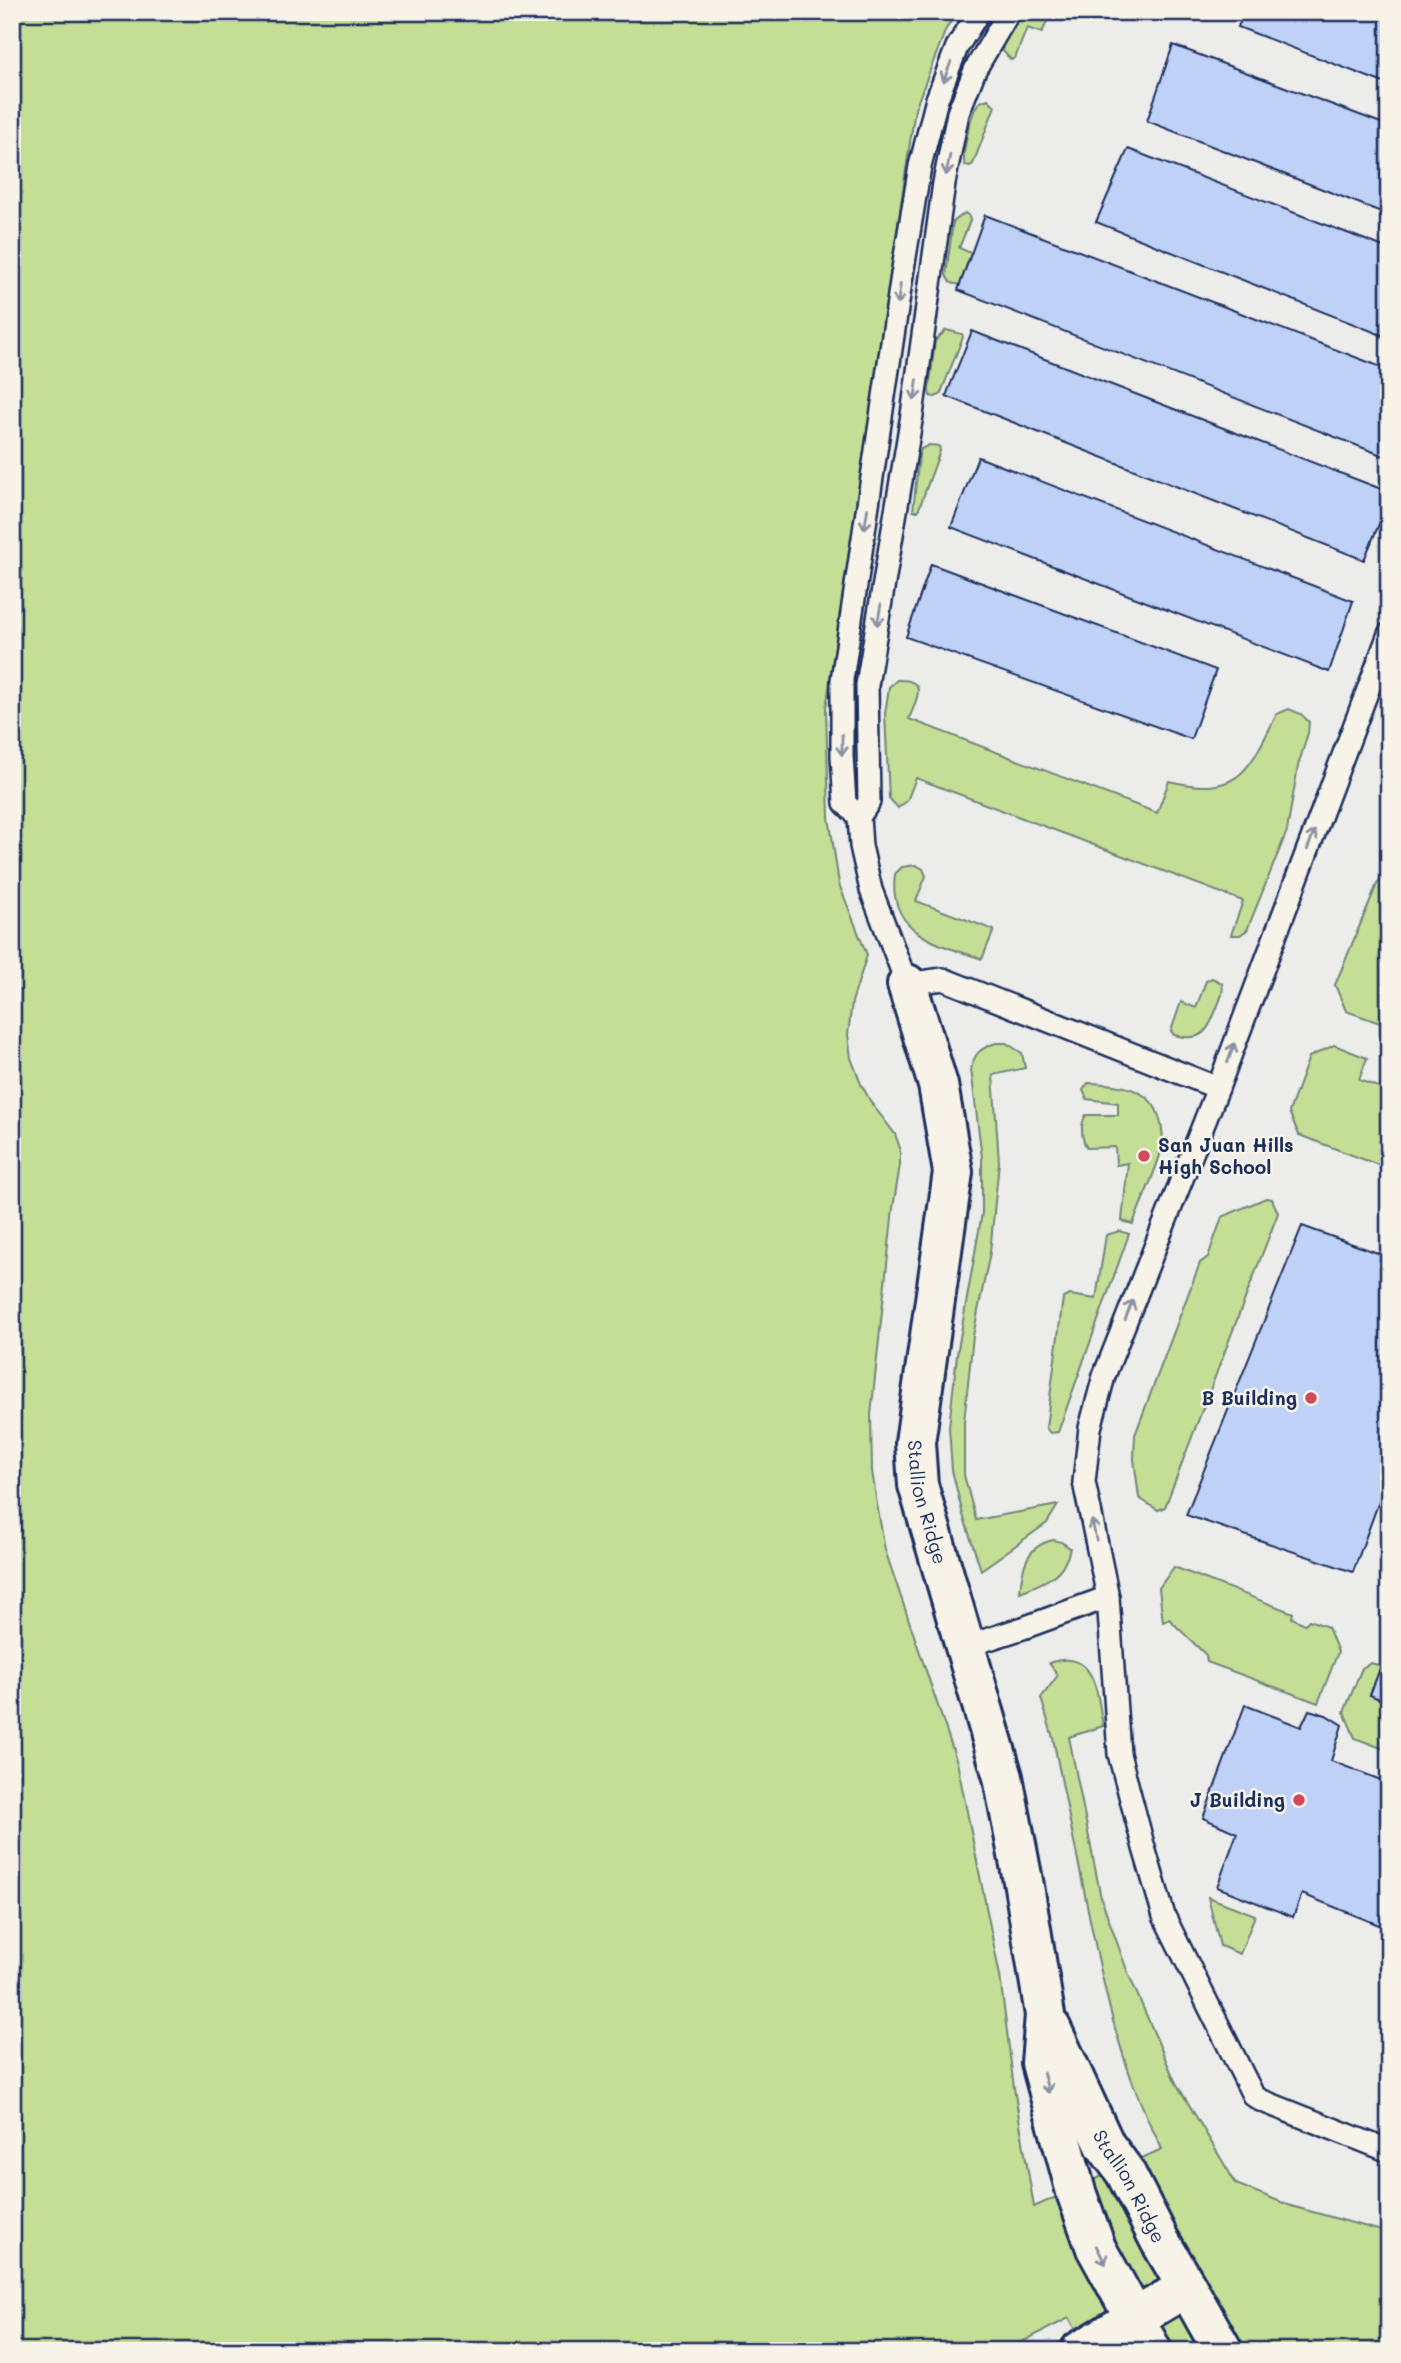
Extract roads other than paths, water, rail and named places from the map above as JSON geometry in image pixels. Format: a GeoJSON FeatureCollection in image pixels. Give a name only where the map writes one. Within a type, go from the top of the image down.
{"type":"FeatureCollection","features":[{"type":"Feature","properties":{"kind":"street","name":"Stallion Ridge"},"geometry":{"type":"LineString","coordinates":[[907,984],[938,1085],[953,1172],[915,1443],[918,1485],[1003,1777],[1045,2015],[1041,2063],[1076,2192],[1096,2248],[1153,2351]]}},
{"type":"Feature","properties":{"kind":"street","name":"Stallion Ridge"},"geometry":{"type":"LineString","coordinates":[[1045,2015],[1105,2145],[1125,2172],[1187,2287],[1212,2347]]}},
{"type":"Feature","properties":{"kind":"street"},"geometry":{"type":"LineString","coordinates":[[1080,2351],[1187,2287]]}},
{"type":"Feature","properties":{"kind":"lane"},"geometry":{"type":"LineString","coordinates":[[979,12],[957,47],[937,99],[920,166],[842,680],[845,803],[859,817],[862,846],[872,890],[907,984],[943,979],[1218,1088]]}},
{"type":"Feature","properties":{"kind":"lane"},"geometry":{"type":"LineString","coordinates":[[859,817],[869,802],[867,685],[912,415],[946,171],[958,113],[975,70],[1009,12]]}},
{"type":"Feature","properties":{"kind":"lane"},"geometry":{"type":"LineString","coordinates":[[1389,634],[1218,1088],[1104,1376],[1090,1427],[1083,1482],[1108,1597],[1119,1755],[1164,1916],[1249,2089],[1260,2100],[1389,2151]]}},
{"type":"Feature","properties":{"kind":"lane"},"geometry":{"type":"LineString","coordinates":[[964,1647],[1108,1597]]}},
{"type":"Feature","properties":{"kind":"place","name":"San Juan Hills High School"},"geometry":{"type":"Point","coordinates":[1144,1156]}},
{"type":"Feature","properties":{"kind":"place","name":"B Building"},"geometry":{"type":"Point","coordinates":[1311,1398]}},
{"type":"Feature","properties":{"kind":"place","name":"J Building"},"geometry":{"type":"Point","coordinates":[1299,1800]}}]}
